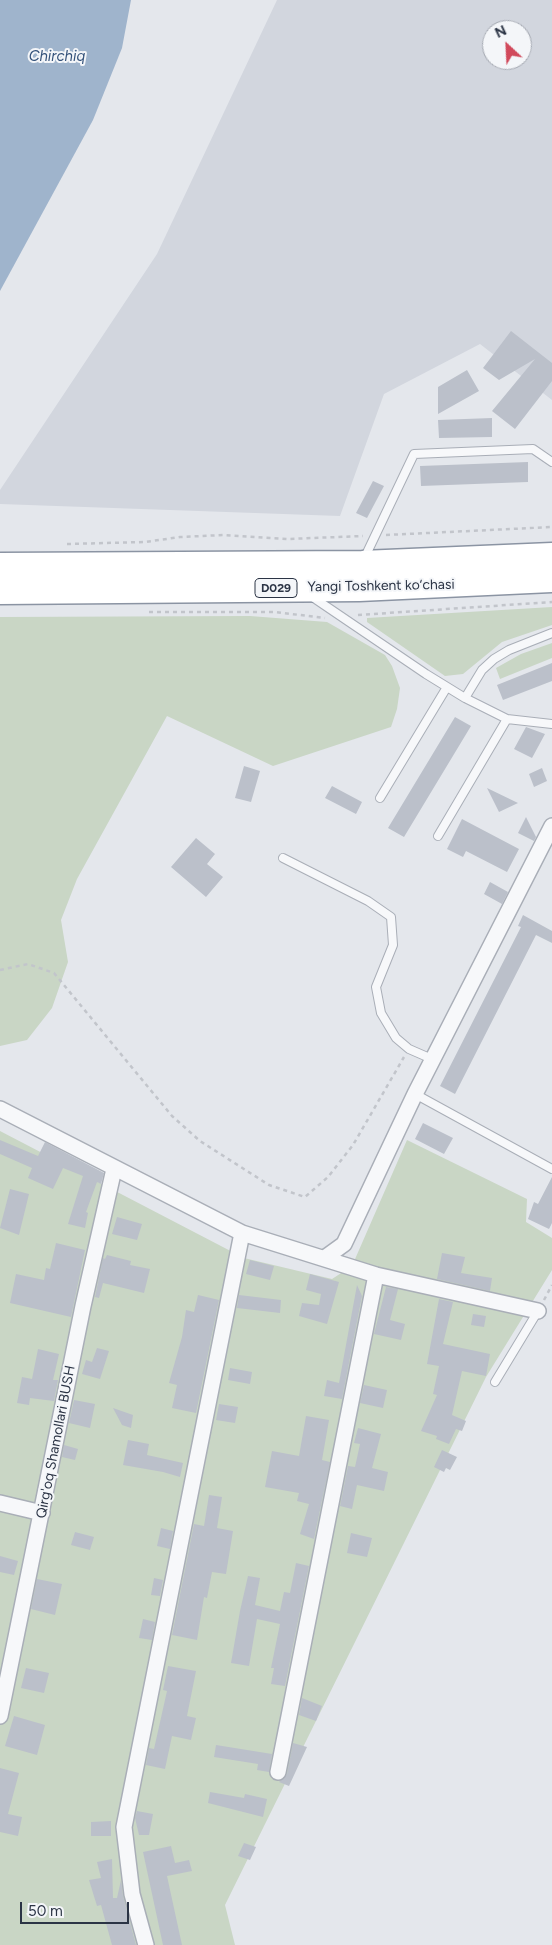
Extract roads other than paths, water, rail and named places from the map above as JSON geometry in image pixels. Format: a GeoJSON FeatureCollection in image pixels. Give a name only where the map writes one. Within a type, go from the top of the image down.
{"type":"FeatureCollection","features":[{"type":"Feature","properties":{"kind":"highway","name":"Yangi Toshkent ko‘chasi"},"geometry":{"type":"LineString","coordinates":[[0,566],[362,564],[552,556]]}},
{"type":"Feature","properties":{"kind":"highway","name":"Yangi Toshkent ko‘chasi"},"geometry":{"type":"LineString","coordinates":[[0,590],[409,586],[552,579]]}},
{"type":"Feature","properties":{"kind":"street"},"geometry":{"type":"LineString","coordinates":[[326,1257],[344,1244],[414,1094],[552,826]]}},
{"type":"Feature","properties":{"kind":"street"},"geometry":{"type":"LineString","coordinates":[[0,1110],[242,1233],[326,1257],[376,1275],[538,1311]]}},
{"type":"Feature","properties":{"kind":"street","name":"Qirg'oq Shamollari BUSH"},"geometry":{"type":"LineString","coordinates":[[1,1709],[83,1306],[114,1169]]}},
{"type":"Feature","properties":{"kind":"street"},"geometry":{"type":"LineString","coordinates":[[146,1945],[132,1894],[124,1827],[242,1233]]}},
{"type":"Feature","properties":{"kind":"street"},"geometry":{"type":"LineString","coordinates":[[278,1772],[376,1275]]}},
{"type":"Feature","properties":{"kind":"street"},"geometry":{"type":"LineString","coordinates":[[0,1503],[42,1513]]}},
{"type":"Feature","properties":{"kind":"lane"},"geometry":{"type":"LineString","coordinates":[[362,564],[414,454],[533,449],[552,462]]}},
{"type":"Feature","properties":{"kind":"lane"},"geometry":{"type":"LineString","coordinates":[[299,588],[344,616],[465,698],[507,719],[552,724]]}},
{"type":"Feature","properties":{"kind":"lane"},"geometry":{"type":"LineString","coordinates":[[465,698],[482,670],[494,658],[508,650],[552,632]]}},
{"type":"Feature","properties":{"kind":"lane"},"geometry":{"type":"LineString","coordinates":[[380,798],[447,687]]}},
{"type":"Feature","properties":{"kind":"lane"},"geometry":{"type":"LineString","coordinates":[[438,836],[507,719]]}},
{"type":"Feature","properties":{"kind":"lane"},"geometry":{"type":"LineString","coordinates":[[282,858],[368,901],[390,917],[393,945],[376,986],[381,1014],[396,1038],[409,1049],[432,1059]]}},
{"type":"Feature","properties":{"kind":"lane"},"geometry":{"type":"LineString","coordinates":[[414,1094],[552,1169]]}},
{"type":"Feature","properties":{"kind":"lane"},"geometry":{"type":"LineString","coordinates":[[495,1382],[538,1311]]}},
{"type":"Feature","properties":{"kind":"water","name":"Chirchiq"},"geometry":{"type":"Polygon","coordinates":[[[0,0],[131,0],[122,48],[93,120],[0,291],[0,0]]]}}]}
